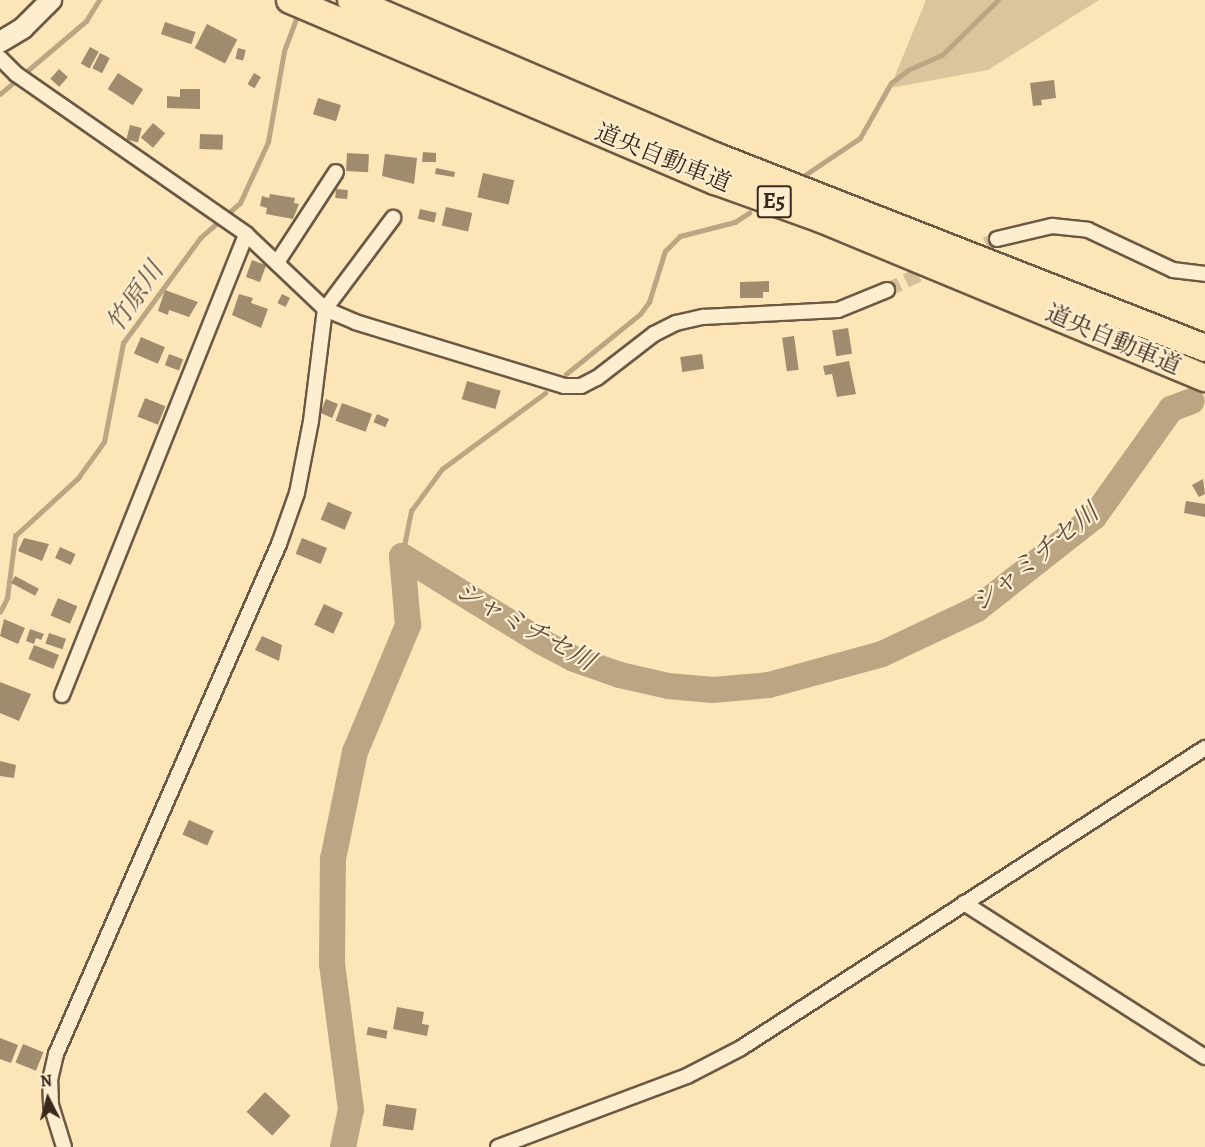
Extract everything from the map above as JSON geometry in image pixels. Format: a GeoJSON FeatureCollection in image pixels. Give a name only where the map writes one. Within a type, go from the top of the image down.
{"type":"FeatureCollection","features":[{"type":"Feature","properties":{"kind":"highway","name":"道央自動車道"},"geometry":{"type":"LineString","coordinates":[[290,0],[347,12],[1205,346]]}},
{"type":"Feature","properties":{"kind":"highway","name":"道央自動車道"},"geometry":{"type":"LineString","coordinates":[[347,12],[715,181],[821,219],[1200,377]]}},
{"type":"Feature","properties":{"kind":"street"},"geometry":{"type":"LineString","coordinates":[[0,42],[23,28],[51,0]]}},
{"type":"Feature","properties":{"kind":"street"},"geometry":{"type":"LineString","coordinates":[[0,58],[16,74],[246,234],[278,261],[324,309],[355,322],[544,380],[581,386],[597,378],[654,334],[676,323],[703,317],[838,310],[887,290]]}},
{"type":"Feature","properties":{"kind":"street"},"geometry":{"type":"LineString","coordinates":[[278,261],[336,172]]}},
{"type":"Feature","properties":{"kind":"street"},"geometry":{"type":"LineString","coordinates":[[64,1147],[51,1105],[50,1080],[56,1054],[279,544],[297,493],[311,421],[324,309],[393,218]]}},
{"type":"Feature","properties":{"kind":"street"},"geometry":{"type":"LineString","coordinates":[[997,239],[1052,226],[1088,230],[1173,270],[1205,274]]}},
{"type":"Feature","properties":{"kind":"street"},"geometry":{"type":"LineString","coordinates":[[62,695],[246,234]]}},
{"type":"Feature","properties":{"kind":"street"},"geometry":{"type":"LineString","coordinates":[[498,1147],[657,1088],[741,1048],[1205,748]]}},
{"type":"Feature","properties":{"kind":"street"},"geometry":{"type":"LineString","coordinates":[[964,903],[1205,1057]]}},
{"type":"Feature","properties":{"kind":"shaded area"},"geometry":{"type":"Polygon","coordinates":[[[926,0],[1099,0],[988,70],[890,88],[926,0]]]}},
{"type":"Feature","properties":{"kind":"building"},"geometry":{"type":"Polygon","coordinates":[[[165,22],[195,32],[191,44],[161,34],[165,22]]]}},
{"type":"Feature","properties":{"kind":"building"},"geometry":{"type":"Polygon","coordinates":[[[207,24],[237,39],[225,63],[195,48],[207,24]]]}},
{"type":"Feature","properties":{"kind":"building"},"geometry":{"type":"Polygon","coordinates":[[[90,47],[99,52],[90,68],[81,64],[90,47]]]}},
{"type":"Feature","properties":{"kind":"building"},"geometry":{"type":"Polygon","coordinates":[[[238,48],[246,50],[243,61],[235,59],[238,48]]]}},
{"type":"Feature","properties":{"kind":"building"},"geometry":{"type":"Polygon","coordinates":[[[100,53],[110,58],[102,73],[92,68],[100,53]]]}},
{"type":"Feature","properties":{"kind":"building"},"geometry":{"type":"Polygon","coordinates":[[[59,69],[68,77],[59,87],[50,79],[59,69]]]}},
{"type":"Feature","properties":{"kind":"building"},"geometry":{"type":"Polygon","coordinates":[[[118,73],[143,89],[133,105],[108,89],[118,73]]]}},
{"type":"Feature","properties":{"kind":"building"},"geometry":{"type":"Polygon","coordinates":[[[254,73],[261,77],[254,88],[248,84],[254,73]]]}},
{"type":"Feature","properties":{"kind":"building"},"geometry":{"type":"Polygon","coordinates":[[[1054,80],[1056,98],[1041,100],[1042,105],[1033,106],[1030,83],[1054,80]]]}},
{"type":"Feature","properties":{"kind":"building"},"geometry":{"type":"Polygon","coordinates":[[[180,89],[200,89],[200,109],[167,108],[167,96],[180,97],[180,89]]]}},
{"type":"Feature","properties":{"kind":"building"},"geometry":{"type":"Polygon","coordinates":[[[318,98],[341,105],[336,121],[313,114],[318,98]]]}},
{"type":"Feature","properties":{"kind":"building"},"geometry":{"type":"Polygon","coordinates":[[[153,123],[165,133],[153,148],[141,138],[153,123]]]}},
{"type":"Feature","properties":{"kind":"building"},"geometry":{"type":"Polygon","coordinates":[[[130,125],[142,128],[138,142],[126,140],[130,125]]]}},
{"type":"Feature","properties":{"kind":"building"},"geometry":{"type":"Polygon","coordinates":[[[200,134],[223,135],[222,150],[199,149],[200,134]]]}},
{"type":"Feature","properties":{"kind":"building"},"geometry":{"type":"Polygon","coordinates":[[[423,152],[436,153],[436,162],[422,162],[423,152]]]}},
{"type":"Feature","properties":{"kind":"building"},"geometry":{"type":"Polygon","coordinates":[[[347,153],[369,154],[368,172],[346,171],[347,153]]]}},
{"type":"Feature","properties":{"kind":"building"},"geometry":{"type":"Polygon","coordinates":[[[385,154],[417,158],[414,184],[382,176],[385,154]]]}},
{"type":"Feature","properties":{"kind":"building"},"geometry":{"type":"Polygon","coordinates":[[[436,168],[455,172],[454,177],[435,174],[436,168]]]}},
{"type":"Feature","properties":{"kind":"building"},"geometry":{"type":"Polygon","coordinates":[[[483,173],[514,180],[509,205],[477,197],[483,173]]]}},
{"type":"Feature","properties":{"kind":"building"},"geometry":{"type":"Polygon","coordinates":[[[336,189],[348,190],[347,199],[335,198],[336,189]]]}},
{"type":"Feature","properties":{"kind":"building"},"geometry":{"type":"Polygon","coordinates":[[[270,194],[295,198],[294,203],[299,204],[293,219],[266,214],[267,208],[260,206],[262,196],[269,198],[270,194]]]}},
{"type":"Feature","properties":{"kind":"building"},"geometry":{"type":"Polygon","coordinates":[[[446,207],[472,213],[468,232],[442,226],[446,207]]]}},
{"type":"Feature","properties":{"kind":"building"},"geometry":{"type":"Polygon","coordinates":[[[420,209],[437,213],[434,223],[418,219],[420,209]]]}},
{"type":"Feature","properties":{"kind":"building"},"geometry":{"type":"Polygon","coordinates":[[[252,260],[266,265],[260,282],[246,277],[252,260]]]}},
{"type":"Feature","properties":{"kind":"building"},"geometry":{"type":"Polygon","coordinates":[[[769,281],[769,292],[763,292],[763,298],[740,298],[740,282],[769,281]]]}},
{"type":"Feature","properties":{"kind":"building"},"geometry":{"type":"Polygon","coordinates":[[[165,290],[198,302],[189,317],[169,310],[168,315],[158,311],[165,290]]]}},
{"type":"Feature","properties":{"kind":"building"},"geometry":{"type":"Polygon","coordinates":[[[239,294],[253,298],[251,303],[268,309],[261,328],[232,315],[239,294]]]}},
{"type":"Feature","properties":{"kind":"building"},"geometry":{"type":"Polygon","coordinates":[[[282,294],[290,298],[285,307],[277,303],[282,294]]]}},
{"type":"Feature","properties":{"kind":"building"},"geometry":{"type":"Polygon","coordinates":[[[848,328],[852,354],[836,356],[832,331],[848,328]]]}},
{"type":"Feature","properties":{"kind":"building"},"geometry":{"type":"Polygon","coordinates":[[[794,336],[799,370],[787,371],[782,338],[794,336]]]}},
{"type":"Feature","properties":{"kind":"building"},"geometry":{"type":"Polygon","coordinates":[[[141,337],[165,347],[158,364],[134,354],[141,337]]]}},
{"type":"Feature","properties":{"kind":"building"},"geometry":{"type":"Polygon","coordinates":[[[169,354],[183,359],[179,370],[165,365],[169,354]]]}},
{"type":"Feature","properties":{"kind":"building"},"geometry":{"type":"Polygon","coordinates":[[[702,354],[704,369],[682,372],[680,357],[702,354]]]}},
{"type":"Feature","properties":{"kind":"building"},"geometry":{"type":"Polygon","coordinates":[[[849,361],[856,394],[837,397],[832,374],[825,375],[823,366],[849,361]]]}},
{"type":"Feature","properties":{"kind":"building"},"geometry":{"type":"Polygon","coordinates":[[[467,381],[501,391],[495,409],[462,399],[467,381]]]}},
{"type":"Feature","properties":{"kind":"building"},"geometry":{"type":"Polygon","coordinates":[[[145,398],[165,406],[158,425],[138,417],[145,398]]]}},
{"type":"Feature","properties":{"kind":"building"},"geometry":{"type":"Polygon","coordinates":[[[326,399],[338,404],[332,418],[320,413],[326,399]]]}},
{"type":"Feature","properties":{"kind":"building"},"geometry":{"type":"Polygon","coordinates":[[[342,403],[372,414],[366,432],[336,421],[342,403]]]}},
{"type":"Feature","properties":{"kind":"building"},"geometry":{"type":"Polygon","coordinates":[[[377,414],[389,419],[385,427],[373,422],[377,414]]]}},
{"type":"Feature","properties":{"kind":"building"},"geometry":{"type":"Polygon","coordinates":[[[1203,479],[1205,494],[1199,497],[1192,485],[1203,479]]]}},
{"type":"Feature","properties":{"kind":"building"},"geometry":{"type":"Polygon","coordinates":[[[1186,501],[1205,504],[1205,517],[1184,513],[1186,501]]]}},
{"type":"Feature","properties":{"kind":"building"},"geometry":{"type":"Polygon","coordinates":[[[328,502],[352,512],[345,530],[321,519],[328,502]]]}},
{"type":"Feature","properties":{"kind":"building"},"geometry":{"type":"Polygon","coordinates":[[[24,538],[49,544],[42,561],[18,551],[24,538]]]}},
{"type":"Feature","properties":{"kind":"building"},"geometry":{"type":"Polygon","coordinates":[[[302,538],[327,548],[321,564],[296,554],[302,538]]]}},
{"type":"Feature","properties":{"kind":"building"},"geometry":{"type":"Polygon","coordinates":[[[60,547],[76,554],[71,565],[55,558],[60,547]]]}},
{"type":"Feature","properties":{"kind":"building"},"geometry":{"type":"Polygon","coordinates":[[[15,576],[39,589],[35,596],[11,583],[15,576]]]}},
{"type":"Feature","properties":{"kind":"building"},"geometry":{"type":"Polygon","coordinates":[[[58,598],[77,606],[70,624],[51,615],[58,598]]]}},
{"type":"Feature","properties":{"kind":"building"},"geometry":{"type":"Polygon","coordinates":[[[324,604],[343,613],[333,634],[314,625],[324,604]]]}},
{"type":"Feature","properties":{"kind":"building"},"geometry":{"type":"Polygon","coordinates":[[[4,619],[25,628],[18,644],[0,636],[4,619]]]}},
{"type":"Feature","properties":{"kind":"building"},"geometry":{"type":"Polygon","coordinates":[[[30,629],[44,634],[41,640],[36,638],[34,644],[26,641],[30,629]]]}},
{"type":"Feature","properties":{"kind":"building"},"geometry":{"type":"Polygon","coordinates":[[[49,633],[66,639],[62,649],[45,643],[49,633]]]}},
{"type":"Feature","properties":{"kind":"building"},"geometry":{"type":"Polygon","coordinates":[[[262,636],[282,645],[279,661],[255,650],[262,636]]]}},
{"type":"Feature","properties":{"kind":"building"},"geometry":{"type":"Polygon","coordinates":[[[34,645],[59,655],[53,669],[28,659],[34,645]]]}},
{"type":"Feature","properties":{"kind":"building"},"geometry":{"type":"Polygon","coordinates":[[[0,682],[31,694],[19,721],[0,713],[0,682]]]}},
{"type":"Feature","properties":{"kind":"building"},"geometry":{"type":"Polygon","coordinates":[[[0,761],[16,765],[14,778],[0,776],[0,761]]]}},
{"type":"Feature","properties":{"kind":"building"},"geometry":{"type":"Polygon","coordinates":[[[189,820],[214,831],[207,846],[182,835],[189,820]]]}},
{"type":"Feature","properties":{"kind":"building"},"geometry":{"type":"Polygon","coordinates":[[[397,1007],[424,1012],[422,1024],[429,1025],[427,1036],[393,1029],[397,1007]]]}},
{"type":"Feature","properties":{"kind":"building"},"geometry":{"type":"Polygon","coordinates":[[[368,1027],[388,1031],[386,1039],[366,1035],[368,1027]]]}},
{"type":"Feature","properties":{"kind":"building"},"geometry":{"type":"Polygon","coordinates":[[[0,1038],[18,1045],[11,1063],[0,1059],[0,1038]]]}},
{"type":"Feature","properties":{"kind":"building"},"geometry":{"type":"Polygon","coordinates":[[[23,1044],[43,1052],[36,1071],[16,1063],[23,1044]]]}},
{"type":"Feature","properties":{"kind":"building"},"geometry":{"type":"Polygon","coordinates":[[[265,1092],[291,1116],[272,1136],[247,1112],[265,1092]]]}},
{"type":"Feature","properties":{"kind":"building"},"geometry":{"type":"Polygon","coordinates":[[[386,1104],[417,1109],[413,1131],[383,1126],[386,1104]]]}},
{"type":"Feature","properties":{"kind":"waterway"},"geometry":{"type":"LineString","coordinates":[[0,94],[86,21],[99,0]]}},
{"type":"Feature","properties":{"kind":"waterway"},"geometry":{"type":"LineString","coordinates":[[802,177],[860,138],[891,83],[908,70],[942,55],[998,0]]}},
{"type":"Feature","properties":{"kind":"waterway","name":"竹原川"},"geometry":{"type":"LineString","coordinates":[[0,612],[7,598],[15,536],[78,478],[104,442],[123,343],[200,238],[240,203],[268,142],[284,51],[299,11]]}},
{"type":"Feature","properties":{"kind":"waterway"},"geometry":{"type":"LineString","coordinates":[[566,374],[640,314],[649,302],[665,251],[680,236],[735,222],[749,213]]}},
{"type":"Feature","properties":{"kind":"waterway"},"geometry":{"type":"LineString","coordinates":[[402,556],[411,511],[442,469],[545,393]]}},
{"type":"Feature","properties":{"kind":"waterway","name":"シャミチセ川"},"geometry":{"type":"LineString","coordinates":[[402,556],[540,641],[574,659],[620,675],[668,686],[713,690],[769,685],[882,654],[977,609],[1094,517],[1171,409],[1192,401]]}},
{"type":"Feature","properties":{"kind":"waterway","name":"シャミチセ川"},"geometry":{"type":"LineString","coordinates":[[343,1147],[351,1110],[332,964],[333,859],[355,752],[408,625],[402,556]]}},
{"type":"Feature","properties":{"kind":"tunnel"},"geometry":{"type":"LineString","coordinates":[[967,253],[997,239]]}},
{"type":"Feature","properties":{"kind":"tunnel"},"geometry":{"type":"LineString","coordinates":[[887,290],[935,267]]}}]}
